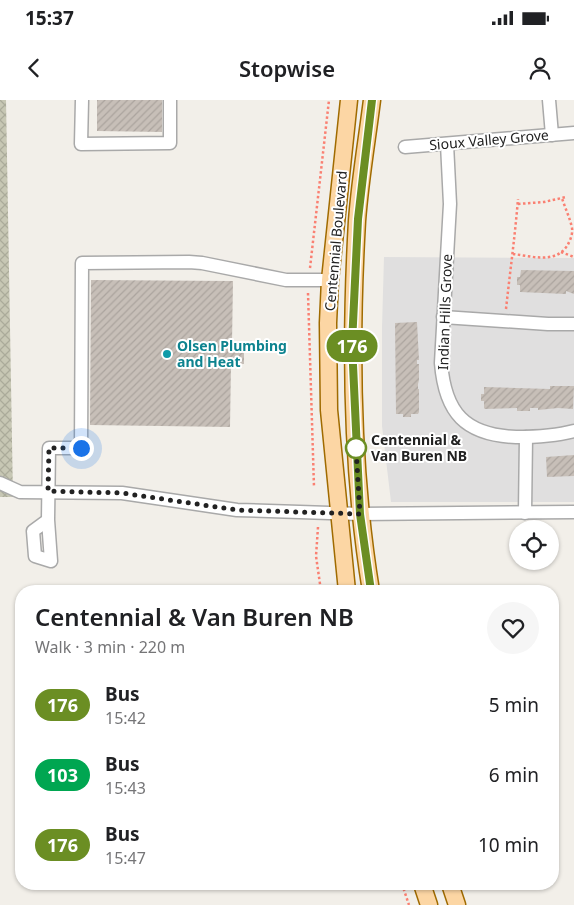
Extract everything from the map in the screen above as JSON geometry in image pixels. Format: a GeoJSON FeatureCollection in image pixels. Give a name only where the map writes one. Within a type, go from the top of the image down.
{"type":"FeatureCollection","features":[{"type":"Feature","properties":{"kind":"main road","name":"Centennial Boulevard"},"geometry":{"type":"LineString","coordinates":[[346,585],[329,410],[328,323],[330,280],[349,100]]}},
{"type":"Feature","properties":{"kind":"main road","name":"Centennial Boulevard"},"geometry":{"type":"LineString","coordinates":[[370,585],[360,514],[352,344],[358,219],[372,100]]}},
{"type":"Feature","properties":{"kind":"main road"},"geometry":{"type":"LineString","coordinates":[[424,890],[429,905]]}},
{"type":"Feature","properties":{"kind":"main road"},"geometry":{"type":"LineString","coordinates":[[452,890],[457,905]]}},
{"type":"Feature","properties":{"kind":"street"},"geometry":{"type":"LineString","coordinates":[[82,100],[81,144],[170,143],[170,100]]}},
{"type":"Feature","properties":{"kind":"street"},"geometry":{"type":"LineString","coordinates":[[549,100],[552,135]]}},
{"type":"Feature","properties":{"kind":"street","name":"Sioux Valley Grove"},"geometry":{"type":"LineString","coordinates":[[405,147],[574,133]]}},
{"type":"Feature","properties":{"kind":"street","name":"Indian Hills Grove"},"geometry":{"type":"LineString","coordinates":[[447,144],[450,204],[441,363],[446,393],[454,410],[466,424],[490,434],[526,437],[574,431]]}},
{"type":"Feature","properties":{"kind":"street"},"geometry":{"type":"LineString","coordinates":[[51,561],[35,556],[33,531],[48,520],[49,448],[81,448],[82,263],[189,262],[286,280],[330,280]]}},
{"type":"Feature","properties":{"kind":"street"},"geometry":{"type":"LineString","coordinates":[[443,318],[574,324]]}},
{"type":"Feature","properties":{"kind":"street"},"geometry":{"type":"LineString","coordinates":[[526,437],[526,513]]}},
{"type":"Feature","properties":{"kind":"street"},"geometry":{"type":"LineString","coordinates":[[0,483],[20,492],[122,493],[237,510],[338,514],[574,512]]}},
{"type":"Feature","properties":{"kind":"path"},"geometry":{"type":"LineString","coordinates":[[513,254],[544,258],[553,256],[561,252],[569,243],[572,231],[564,198],[518,204]]}},
{"type":"Feature","properties":{"kind":"path"},"geometry":{"type":"LineString","coordinates":[[505,321],[518,199]]}},
{"type":"Feature","properties":{"kind":"path"},"geometry":{"type":"LineString","coordinates":[[561,252],[574,257]]}},
{"type":"Feature","properties":{"kind":"path"},"geometry":{"type":"LineString","coordinates":[[318,527],[316,556],[320,585]]}},
{"type":"Feature","properties":{"kind":"path"},"geometry":{"type":"LineString","coordinates":[[404,890],[409,905]]}},
{"type":"Feature","properties":{"kind":"shaded area"},"geometry":{"type":"Polygon","coordinates":[[[0,100],[6,100],[13,497],[0,497],[0,100]]]}},
{"type":"Feature","properties":{"kind":"shaded area"},"geometry":{"type":"Polygon","coordinates":[[[384,257],[574,258],[574,502],[391,502],[382,426],[384,257]]]}},
{"type":"Feature","properties":{"kind":"building"},"geometry":{"type":"Polygon","coordinates":[[[97,100],[162,100],[162,132],[97,131],[97,100]]]}},
{"type":"Feature","properties":{"kind":"building"},"geometry":{"type":"Polygon","coordinates":[[[521,270],[574,271],[574,294],[566,291],[566,294],[520,292],[520,285],[517,285],[517,277],[520,277],[521,270]]]}},
{"type":"Feature","properties":{"kind":"building","name":"Olsen Plumbing and Heat"},"geometry":{"type":"Polygon","coordinates":[[[91,280],[233,281],[232,343],[244,343],[244,364],[231,364],[230,427],[90,425],[91,280]]]}},
{"type":"Feature","properties":{"kind":"building"},"geometry":{"type":"Polygon","coordinates":[[[417,322],[419,412],[418,414],[411,414],[411,417],[403,417],[403,414],[396,414],[395,323],[417,322]]]}},
{"type":"Feature","properties":{"kind":"building"},"geometry":{"type":"Polygon","coordinates":[[[550,386],[574,386],[573,409],[538,410],[538,408],[530,408],[530,411],[517,411],[517,408],[485,409],[484,401],[481,401],[484,387],[550,389],[550,386]]]}},
{"type":"Feature","properties":{"kind":"building"},"geometry":{"type":"Polygon","coordinates":[[[574,455],[574,476],[547,477],[546,457],[574,455]]]}},
{"type":"Feature","properties":{"kind":"bus line","name":"176"},"geometry":{"type":"LineString","coordinates":[[370,585],[360,514],[352,344],[358,219],[372,100]]}},
{"type":"Feature","properties":{"kind":"place","name":"Olsen Plumbing and Heat"},"geometry":{"type":"Point","coordinates":[167,354]}},
{"type":"Feature","properties":{"kind":"place","name":"Centennial & Van Buren NB"},"geometry":{"type":"Point","coordinates":[356,448]}},
{"type":"Feature","properties":{"kind":"route"},"geometry":{"type":"LineString","coordinates":[[81,448],[49,448],[48,491],[122,493],[237,510],[360,514],[356,448]]}}]}
